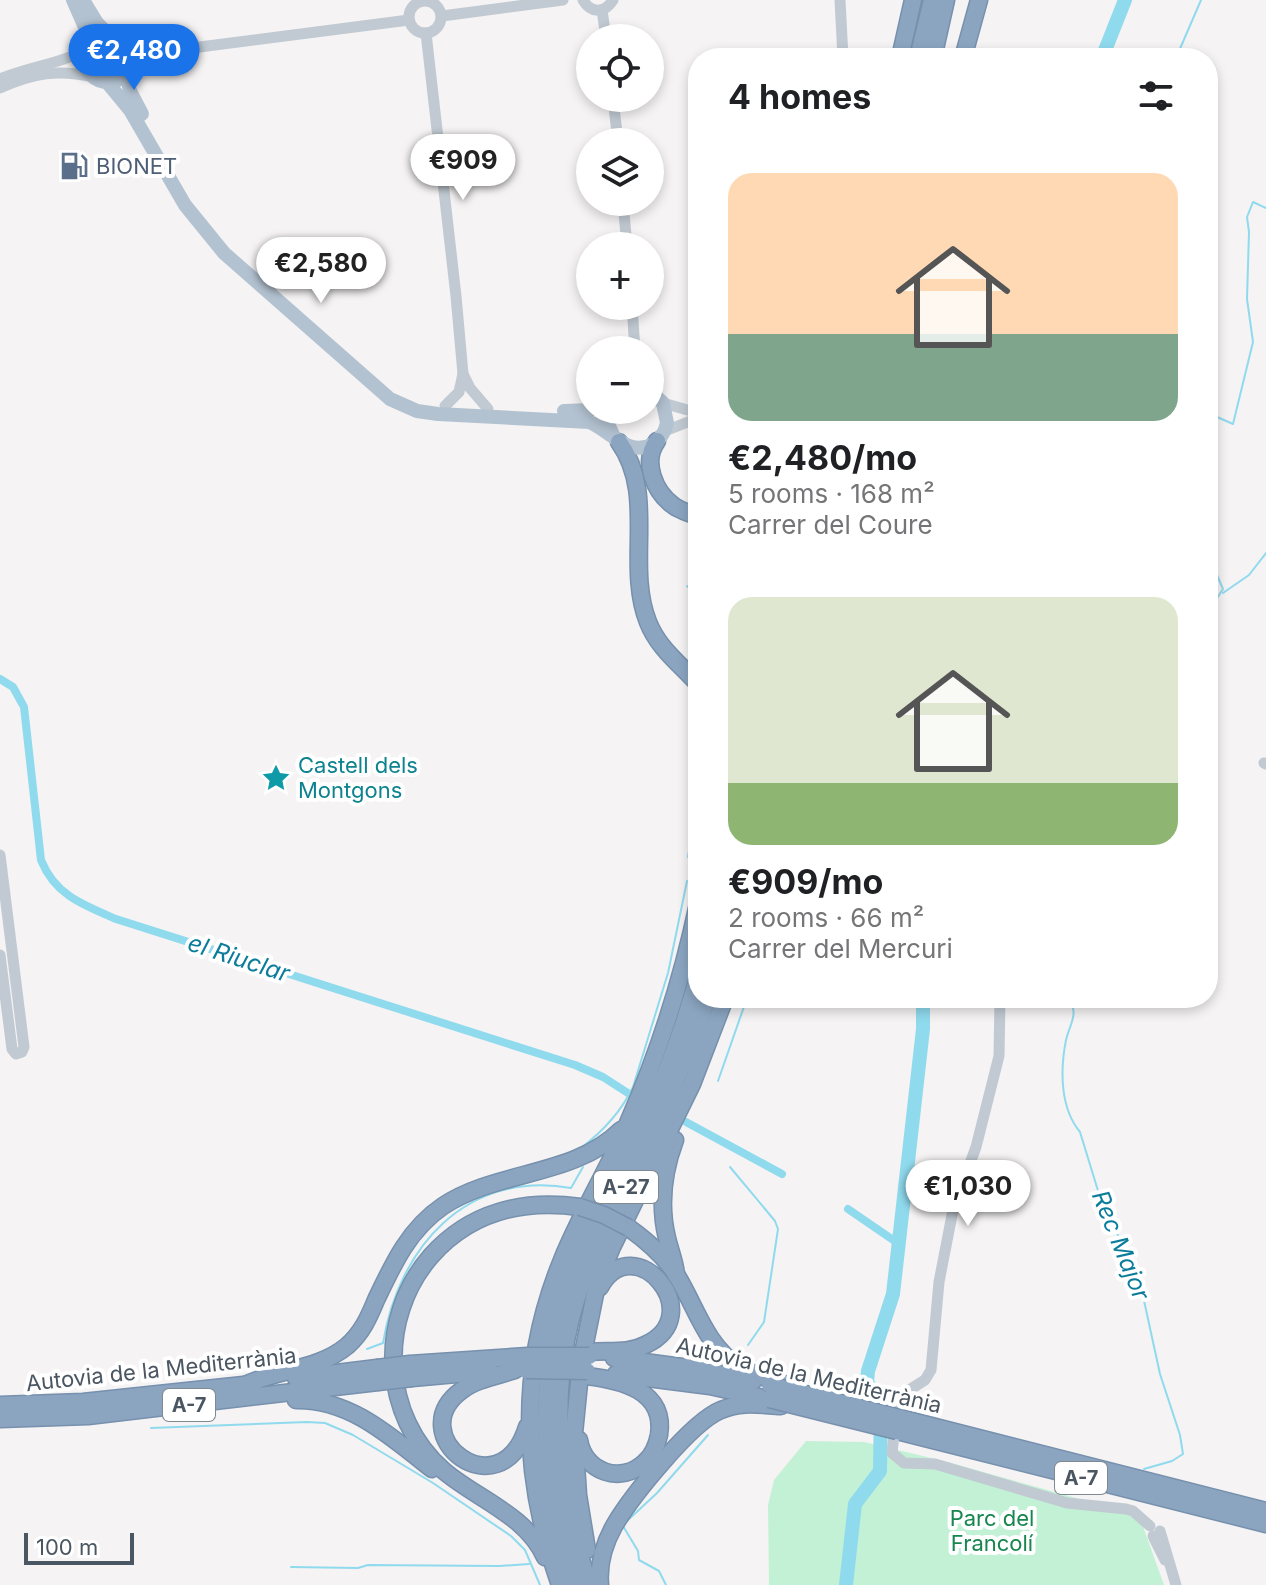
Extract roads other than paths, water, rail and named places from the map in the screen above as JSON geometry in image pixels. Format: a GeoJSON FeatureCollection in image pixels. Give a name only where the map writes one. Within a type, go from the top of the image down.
{"type":"FeatureCollection","features":[{"type":"Feature","properties":{"kind":"highway"},"geometry":{"type":"LineString","coordinates":[[902,48],[913,0]]}},
{"type":"Feature","properties":{"kind":"highway"},"geometry":{"type":"LineString","coordinates":[[920,48],[932,0]]}},
{"type":"Feature","properties":{"kind":"highway"},"geometry":{"type":"LineString","coordinates":[[935,48],[946,0]]}},
{"type":"Feature","properties":{"kind":"highway"},"geometry":{"type":"LineString","coordinates":[[966,48],[979,0]]}},
{"type":"Feature","properties":{"kind":"highway"},"geometry":{"type":"LineString","coordinates":[[661,436],[651,450],[650,461],[657,486],[671,504],[688,512]]}},
{"type":"Feature","properties":{"kind":"highway"},"geometry":{"type":"LineString","coordinates":[[616,440],[628,454],[635,475],[640,586],[645,613],[663,648],[688,674]]}},
{"type":"Feature","properties":{"kind":"highway"},"geometry":{"type":"LineString","coordinates":[[558,1585],[536,1501],[530,1458],[529,1413],[536,1344],[562,1258],[628,1123],[668,1023],[688,944]]}},
{"type":"Feature","properties":{"kind":"highway","name":"A-27"},"geometry":{"type":"LineString","coordinates":[[574,1585],[553,1508],[545,1435],[548,1378],[561,1308],[578,1255],[661,1086],[688,1006]]}},
{"type":"Feature","properties":{"kind":"highway","name":"A-27"},"geometry":{"type":"LineString","coordinates":[[589,1585],[571,1527],[562,1474],[559,1418],[567,1338],[586,1272],[666,1106],[694,1037],[715,1008]]}},
{"type":"Feature","properties":{"kind":"highway"},"geometry":{"type":"LineString","coordinates":[[598,1585],[578,1495],[574,1433],[584,1344],[603,1267],[687,1096],[718,1008]]}},
{"type":"Feature","properties":{"kind":"highway"},"geometry":{"type":"LineString","coordinates":[[676,1275],[663,1214],[666,1168],[674,1142],[709,1063],[719,1008]]}},
{"type":"Feature","properties":{"kind":"highway"},"geometry":{"type":"LineString","coordinates":[[245,1385],[266,1375],[320,1362],[349,1344],[368,1318],[403,1247],[421,1225],[443,1206],[490,1185],[597,1150],[628,1123]]}},
{"type":"Feature","properties":{"kind":"highway"},"geometry":{"type":"LineString","coordinates":[[558,1585],[541,1547],[520,1524],[436,1463],[418,1440],[399,1403],[393,1373],[399,1313],[410,1285],[427,1260],[444,1242],[493,1212],[547,1204],[580,1207],[629,1228],[663,1258],[676,1275],[714,1345],[770,1392],[753,1403],[727,1407],[707,1417],[688,1433],[614,1525],[602,1557],[598,1585]]}},
{"type":"Feature","properties":{"kind":"highway"},"geometry":{"type":"LineString","coordinates":[[586,1362],[645,1346],[662,1332],[670,1312],[669,1297],[660,1279],[638,1267],[624,1268],[611,1274],[602,1283],[595,1300]]}},
{"type":"Feature","properties":{"kind":"highway"},"geometry":{"type":"LineString","coordinates":[[577,1398],[580,1445],[591,1465],[607,1473],[626,1472],[636,1469],[651,1455],[660,1429],[652,1402],[631,1385],[586,1362]]}},
{"type":"Feature","properties":{"kind":"highway","name":"Autovia de la Mediterrània"},"geometry":{"type":"LineString","coordinates":[[523,1365],[565,1375],[586,1362]]}},
{"type":"Feature","properties":{"kind":"highway","name":"Autovia de la Mediterrània"},"geometry":{"type":"LineString","coordinates":[[0,1405],[83,1402],[411,1371],[586,1362],[649,1377],[770,1392],[1266,1524]]}},
{"type":"Feature","properties":{"kind":"highway"},"geometry":{"type":"LineString","coordinates":[[523,1365],[474,1383],[456,1395],[443,1418],[446,1439],[455,1455],[468,1464],[495,1464],[507,1459],[520,1444],[529,1413]]}},
{"type":"Feature","properties":{"kind":"highway","name":"Autovia de la Mediterrània"},"geometry":{"type":"LineString","coordinates":[[0,1419],[88,1416],[258,1397],[377,1375]]}},
{"type":"Feature","properties":{"kind":"highway"},"geometry":{"type":"LineString","coordinates":[[258,1397],[318,1401],[344,1408],[369,1421],[450,1482],[498,1508]]}},
{"type":"Feature","properties":{"kind":"highway","name":"Autovia de la Mediterrània"},"geometry":{"type":"LineString","coordinates":[[898,1425],[1266,1511]]}},
{"type":"Feature","properties":{"kind":"main road"},"geometry":{"type":"LineString","coordinates":[[73,0],[88,46],[87,68],[130,110],[170,183],[211,239],[257,284],[390,399],[417,411],[438,414],[589,422],[616,440],[638,448],[661,436],[668,417],[664,406]]}},
{"type":"Feature","properties":{"kind":"main road"},"geometry":{"type":"LineString","coordinates":[[83,0],[97,23],[108,34],[123,39],[131,53],[127,81],[136,104],[180,182],[212,229],[387,388],[413,402],[445,406],[576,410]]}},
{"type":"Feature","properties":{"kind":"main road"},"geometry":{"type":"LineString","coordinates":[[88,46],[108,34]]}},
{"type":"Feature","properties":{"kind":"main road"},"geometry":{"type":"LineString","coordinates":[[100,79],[118,80],[128,71]]}},
{"type":"Feature","properties":{"kind":"main road"},"geometry":{"type":"LineString","coordinates":[[608,424],[616,440]]}},
{"type":"Feature","properties":{"kind":"street"},"geometry":{"type":"LineString","coordinates":[[409,20],[414,5],[425,0],[435,3],[442,16]]}},
{"type":"Feature","properties":{"kind":"street"},"geometry":{"type":"LineString","coordinates":[[442,16],[563,0]]}},
{"type":"Feature","properties":{"kind":"street"},"geometry":{"type":"LineString","coordinates":[[583,0],[591,9],[611,3],[608,24]]}},
{"type":"Feature","properties":{"kind":"street"},"geometry":{"type":"LineString","coordinates":[[840,0],[842,48]]}},
{"type":"Feature","properties":{"kind":"street"},"geometry":{"type":"LineString","coordinates":[[409,20],[414,28],[426,33],[436,29],[442,16]]}},
{"type":"Feature","properties":{"kind":"street"},"geometry":{"type":"LineString","coordinates":[[128,71],[144,59],[184,49],[409,20]]}},
{"type":"Feature","properties":{"kind":"street"},"geometry":{"type":"LineString","coordinates":[[426,33],[463,374],[459,392],[445,406]]}},
{"type":"Feature","properties":{"kind":"street"},"geometry":{"type":"LineString","coordinates":[[123,39],[184,49]]}},
{"type":"Feature","properties":{"kind":"street"},"geometry":{"type":"LineString","coordinates":[[0,79],[34,66],[68,59],[88,46]]}},
{"type":"Feature","properties":{"kind":"street"},"geometry":{"type":"LineString","coordinates":[[0,88],[56,71],[100,79]]}},
{"type":"Feature","properties":{"kind":"street"},"geometry":{"type":"LineString","coordinates":[[463,374],[474,394],[488,409]]}},
{"type":"Feature","properties":{"kind":"street"},"geometry":{"type":"LineString","coordinates":[[664,403],[688,412]]}},
{"type":"Feature","properties":{"kind":"street"},"geometry":{"type":"LineString","coordinates":[[661,436],[688,421]]}},
{"type":"Feature","properties":{"kind":"street"},"geometry":{"type":"LineString","coordinates":[[0,855],[22,1034],[22,1052],[16,1054],[12,1049],[2,990],[0,955]]}},
{"type":"Feature","properties":{"kind":"street"},"geometry":{"type":"LineString","coordinates":[[1000,1008],[999,1056],[976,1147],[953,1210],[939,1282],[931,1370],[925,1380],[898,1397],[892,1453],[904,1463],[935,1464],[1067,1503],[1133,1511],[1154,1531],[1176,1585]]}},
{"type":"Feature","properties":{"kind":"waterway"},"geometry":{"type":"LineString","coordinates":[[1106,48],[1125,0]]}},
{"type":"Feature","properties":{"kind":"waterway","name":"Rec Major"},"geometry":{"type":"LineString","coordinates":[[1180,48],[1201,0]]}},
{"type":"Feature","properties":{"kind":"waterway"},"geometry":{"type":"LineString","coordinates":[[1218,417],[1233,424],[1253,342],[1247,299],[1247,217],[1253,202],[1266,208]]}},
{"type":"Feature","properties":{"kind":"waterway"},"geometry":{"type":"LineString","coordinates":[[1223,593],[1249,575],[1266,553]]}},
{"type":"Feature","properties":{"kind":"waterway","name":"Rec Major"},"geometry":{"type":"LineString","coordinates":[[1218,577],[1223,589],[1218,597]]}},
{"type":"Feature","properties":{"kind":"waterway","name":"el Riuclar"},"geometry":{"type":"LineString","coordinates":[[0,679],[13,687],[24,707],[41,860],[54,882],[71,897],[116,919],[575,1065],[603,1077],[634,1097]]}},
{"type":"Feature","properties":{"kind":"waterway"},"geometry":{"type":"LineString","coordinates":[[581,1148],[611,1120],[633,1087],[668,973],[687,881]]}},
{"type":"Feature","properties":{"kind":"waterway"},"geometry":{"type":"LineString","coordinates":[[718,1081],[744,1008]]}},
{"type":"Feature","properties":{"kind":"waterway"},"geometry":{"type":"LineString","coordinates":[[846,1585],[855,1504],[880,1471],[881,1406],[867,1382],[868,1371],[893,1294],[923,1008]]}},
{"type":"Feature","properties":{"kind":"waterway","name":"Rec Major"},"geometry":{"type":"LineString","coordinates":[[1073,1008],[1063,1064],[1065,1100],[1080,1132],[1107,1220],[1123,1242],[1143,1296],[1160,1374],[1183,1454],[1172,1461],[1144,1469]]}},
{"type":"Feature","properties":{"kind":"waterway","name":"el Riuclar"},"geometry":{"type":"LineString","coordinates":[[686,1122],[782,1174]]}},
{"type":"Feature","properties":{"kind":"waterway"},"geometry":{"type":"LineString","coordinates":[[367,1349],[383,1343],[391,1308],[404,1276],[422,1247],[444,1223],[470,1204],[500,1191],[533,1186],[571,1188],[583,1167]]}},
{"type":"Feature","properties":{"kind":"waterway"},"geometry":{"type":"LineString","coordinates":[[730,1167],[775,1221],[778,1229],[764,1322],[748,1345]]}},
{"type":"Feature","properties":{"kind":"waterway","name":"el Riuclar"},"geometry":{"type":"LineString","coordinates":[[848,1209],[899,1244]]}},
{"type":"Feature","properties":{"kind":"waterway"},"geometry":{"type":"LineString","coordinates":[[151,1428],[325,1423],[353,1435],[433,1483],[511,1536],[525,1550],[540,1585]]}},
{"type":"Feature","properties":{"kind":"waterway"},"geometry":{"type":"LineString","coordinates":[[627,1521],[657,1493],[708,1435]]}},
{"type":"Feature","properties":{"kind":"waterway"},"geometry":{"type":"LineString","coordinates":[[623,1526],[638,1551],[639,1560],[659,1571],[666,1585]]}},
{"type":"Feature","properties":{"kind":"waterway"},"geometry":{"type":"LineString","coordinates":[[291,1567],[529,1564]]}},
{"type":"Feature","properties":{"kind":"place","name":"BIONET"},"geometry":{"type":"Point","coordinates":[74,166]}},
{"type":"Feature","properties":{"kind":"place","name":"Castell dels Montgons"},"geometry":{"type":"Point","coordinates":[276,778]}},
{"type":"Feature","properties":{"kind":"park label","name":"Parc del Francolí"},"geometry":{"type":"Point","coordinates":[992,1530]}}]}
